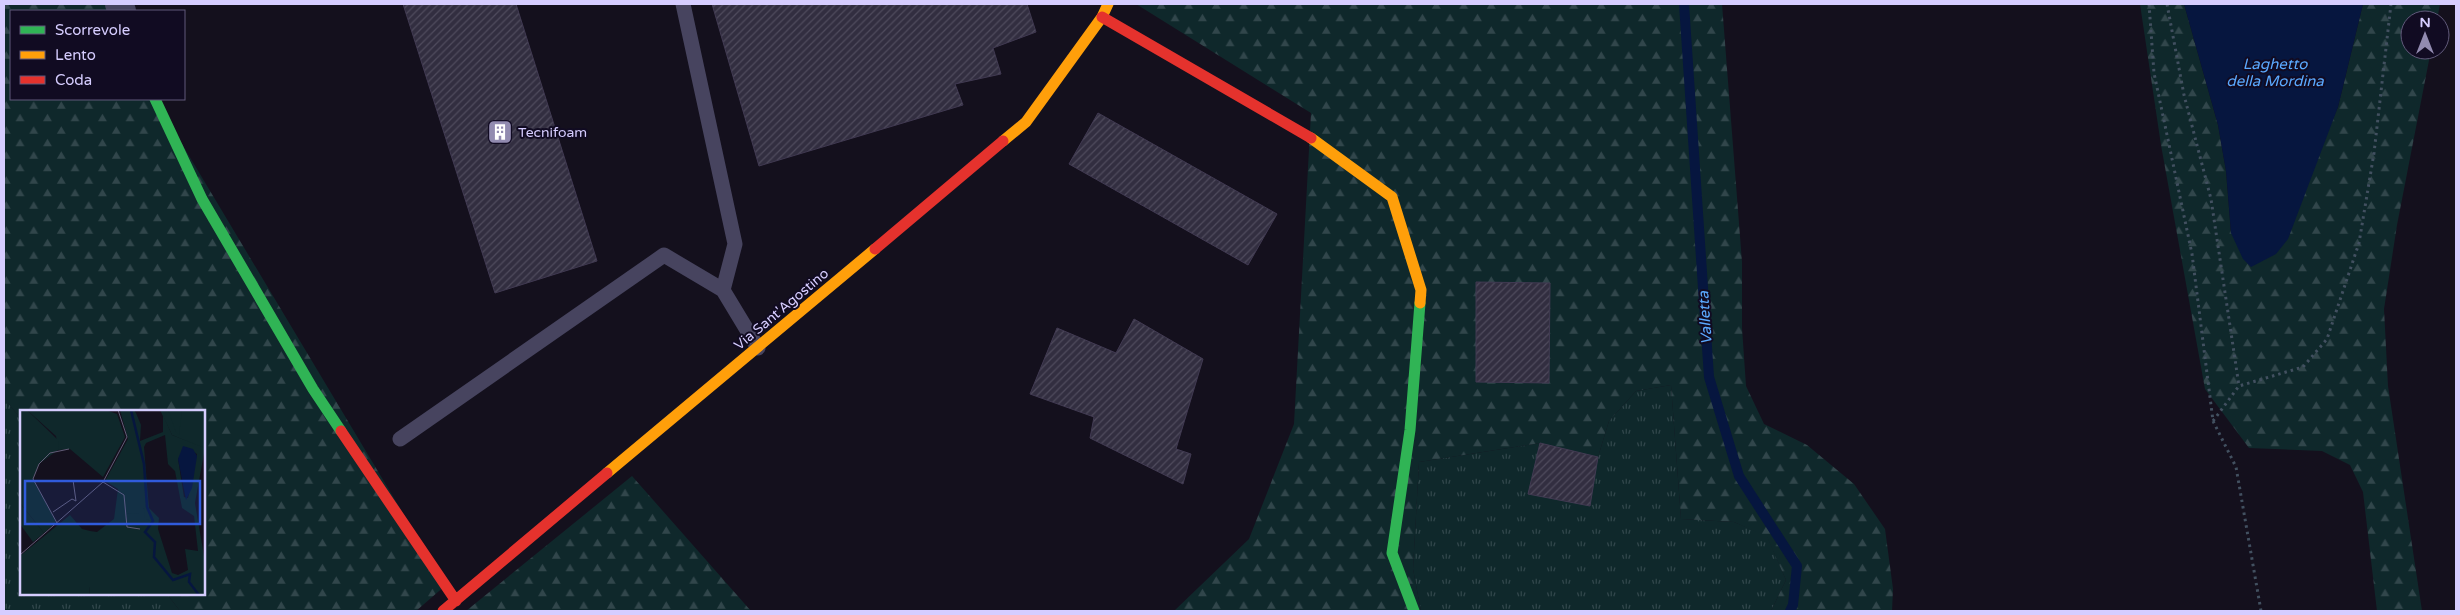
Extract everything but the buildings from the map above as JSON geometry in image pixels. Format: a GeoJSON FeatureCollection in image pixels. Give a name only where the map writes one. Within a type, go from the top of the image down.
{"type":"FeatureCollection","features":[{"type":"Feature","properties":{"kind":"street","name":"Via Sant'Agostino"},"geometry":{"type":"LineString","coordinates":[[444,611],[1026,122],[1102,16],[1108,4]]}},
{"type":"Feature","properties":{"kind":"street"},"geometry":{"type":"LineString","coordinates":[[1102,16],[1297,128],[1392,197],[1421,290],[1410,430],[1392,553],[1414,611]]}},
{"type":"Feature","properties":{"kind":"street"},"geometry":{"type":"LineString","coordinates":[[155,100],[202,199],[313,389],[456,601]]}},
{"type":"Feature","properties":{"kind":"lane"},"geometry":{"type":"LineString","coordinates":[[683,4],[735,244],[723,290]]}},
{"type":"Feature","properties":{"kind":"lane"},"geometry":{"type":"LineString","coordinates":[[400,439],[664,255],[723,290],[758,348]]}},
{"type":"Feature","properties":{"kind":"path"},"geometry":{"type":"LineString","coordinates":[[2149,4],[2154,73],[2192,254],[2213,422],[2236,468],[2261,611]]}},
{"type":"Feature","properties":{"kind":"path"},"geometry":{"type":"LineString","coordinates":[[2167,4],[2184,95],[2211,199],[2239,386]]}},
{"type":"Feature","properties":{"kind":"path"},"geometry":{"type":"LineString","coordinates":[[2213,422],[2239,386],[2303,367],[2327,339],[2359,243],[2374,153],[2391,4]]}},
{"type":"Feature","properties":{"kind":"green space"},"geometry":{"type":"Polygon","coordinates":[[[4,4],[119,4],[122,10],[10,10],[10,100],[156,100],[446,585],[416,611],[180,611],[168,595],[205,595],[205,410],[20,410],[20,418],[4,398],[4,4]]]}},
{"type":"Feature","properties":{"kind":"green space"},"geometry":{"type":"Polygon","coordinates":[[[1136,4],[1722,4],[1742,262],[1742,328],[1746,386],[1764,424],[1807,445],[1854,484],[1885,529],[1893,589],[1892,611],[1771,611],[1786,580],[1767,537],[1734,522],[1681,519],[1671,385],[1636,391],[1609,421],[1598,457],[1540,443],[1419,462],[1413,569],[1421,611],[1174,611],[1249,539],[1294,424],[1311,113],[1136,4]]]}},
{"type":"Feature","properties":{"kind":"green space"},"geometry":{"type":"Polygon","coordinates":[[[2140,4],[2184,4],[2218,125],[2226,171],[2231,233],[2329,128],[2338,107],[2363,4],[2440,4],[2439,10],[2400,10],[2400,60],[2429,60],[2397,225],[2384,309],[2388,386],[2422,611],[2377,611],[2363,492],[2350,465],[2322,451],[2249,448],[2205,389],[2161,145],[2140,4]]]}},
{"type":"Feature","properties":{"kind":"green space"},"geometry":{"type":"Polygon","coordinates":[[[1671,385],[1681,519],[1734,522],[1767,536],[1786,580],[1771,611],[1421,611],[1413,569],[1419,462],[1540,443],[1598,457],[1609,421],[1636,391],[1671,385]]]}},
{"type":"Feature","properties":{"kind":"green space"},"geometry":{"type":"Polygon","coordinates":[[[4,398],[20,418],[20,595],[168,595],[180,611],[4,611],[4,398]]]}},
{"type":"Feature","properties":{"kind":"green space"},"geometry":{"type":"Polygon","coordinates":[[[632,476],[751,611],[466,611],[632,476]]]}},
{"type":"Feature","properties":{"kind":"water","name":"Laghetto della Mordina"},"geometry":{"type":"Polygon","coordinates":[[[2184,4],[2363,4],[2338,107],[2288,239],[2276,254],[2251,267],[2243,259],[2231,233],[2226,171],[2218,125],[2184,4]]]}},
{"type":"Feature","properties":{"kind":"waterway","name":"Valletta"},"geometry":{"type":"LineString","coordinates":[[1684,4],[1709,377],[1739,476],[1797,566],[1793,605],[1790,611]]}},
{"type":"Feature","properties":{"kind":"traffic: fast"},"geometry":{"type":"LineString","coordinates":[[155,100],[202,199],[313,389],[341,431]]}},
{"type":"Feature","properties":{"kind":"traffic: fast"},"geometry":{"type":"LineString","coordinates":[[1414,611],[1392,553],[1410,430],[1420,303]]}},
{"type":"Feature","properties":{"kind":"traffic: slow"},"geometry":{"type":"LineString","coordinates":[[1003,141],[1026,122],[1102,17],[1108,4]]}},
{"type":"Feature","properties":{"kind":"traffic: slow"},"geometry":{"type":"LineString","coordinates":[[1311,138],[1392,197],[1421,290],[1420,303]]}},
{"type":"Feature","properties":{"kind":"traffic: slow"},"geometry":{"type":"LineString","coordinates":[[607,473],[875,249]]}},
{"type":"Feature","properties":{"kind":"traffic: jam"},"geometry":{"type":"LineString","coordinates":[[1102,17],[1311,138]]}},
{"type":"Feature","properties":{"kind":"traffic: jam"},"geometry":{"type":"LineString","coordinates":[[875,249],[1003,141]]}},
{"type":"Feature","properties":{"kind":"traffic: jam"},"geometry":{"type":"LineString","coordinates":[[341,431],[456,601]]}},
{"type":"Feature","properties":{"kind":"traffic: jam"},"geometry":{"type":"LineString","coordinates":[[443,611],[607,473]]}},
{"type":"Feature","properties":{"kind":"place","name":"Tecnifoam"},"geometry":{"type":"Point","coordinates":[500,132]}}]}
